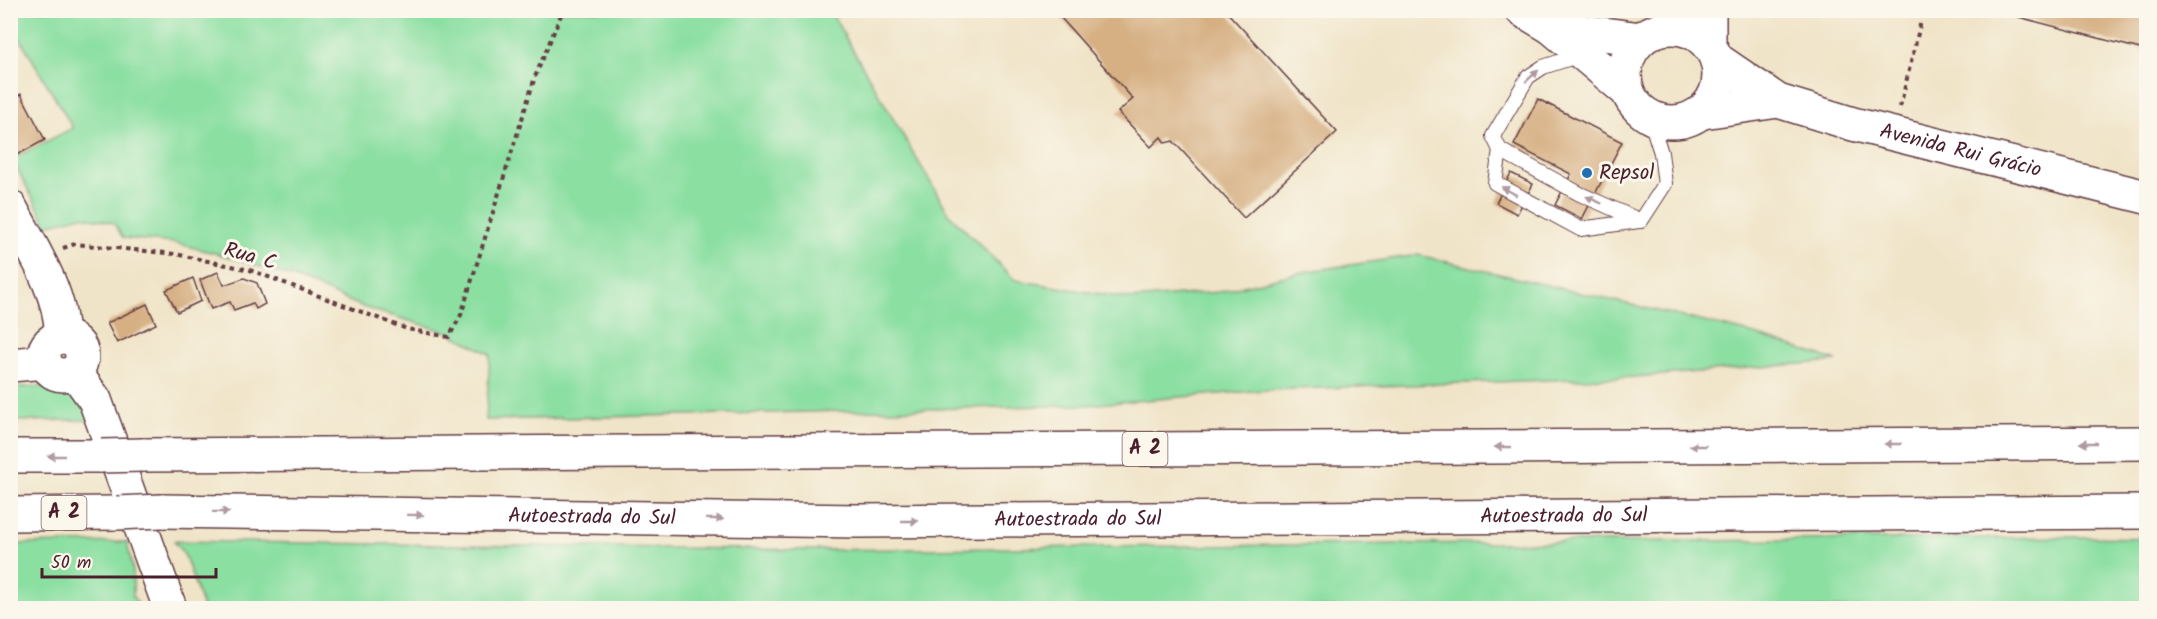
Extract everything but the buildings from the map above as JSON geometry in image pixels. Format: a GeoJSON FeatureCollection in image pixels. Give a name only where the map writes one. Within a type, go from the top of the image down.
{"type":"FeatureCollection","features":[{"type":"Feature","properties":{"kind":"main road"},"geometry":{"type":"LineString","coordinates":[[1522,10],[1551,27],[1584,54],[1626,90],[1636,106],[1650,118],[1668,123],[1687,121],[1703,112],[1715,97],[1720,79],[1713,52],[1709,10]]}},
{"type":"Feature","properties":{"kind":"main road"},"geometry":{"type":"LineString","coordinates":[[1626,90],[1624,71],[1630,53],[1657,26]]}},
{"type":"Feature","properties":{"kind":"main road"},"geometry":{"type":"LineString","coordinates":[[1551,27],[1676,27],[1694,32],[1713,52]]}},
{"type":"Feature","properties":{"kind":"main road","name":"Avenida Rui Grácio"},"geometry":{"type":"LineString","coordinates":[[1713,52],[1778,101],[1853,124],[2146,197]]}},
{"type":"Feature","properties":{"kind":"main road","name":"Avenida Rui Grácio"},"geometry":{"type":"LineString","coordinates":[[1703,112],[1778,101]]}},
{"type":"Feature","properties":{"kind":"main road"},"geometry":{"type":"LineString","coordinates":[[10,207],[36,256],[62,321],[60,357],[95,400],[170,609]]}},
{"type":"Feature","properties":{"kind":"main road"},"geometry":{"type":"LineString","coordinates":[[10,365],[60,357]]}},
{"type":"Feature","properties":{"kind":"main road","name":"A 2"},"geometry":{"type":"LineString","coordinates":[[10,456],[2146,442]]}},
{"type":"Feature","properties":{"kind":"main road","name":"Autoestrada do Sul"},"geometry":{"type":"LineString","coordinates":[[10,514],[162,511],[860,521],[2146,512]]}},
{"type":"Feature","properties":{"kind":"lane"},"geometry":{"type":"LineString","coordinates":[[1584,54],[1543,67],[1528,77],[1493,136],[1500,150],[1580,194],[1641,221]]}},
{"type":"Feature","properties":{"kind":"lane"},"geometry":{"type":"LineString","coordinates":[[1500,150],[1495,183],[1580,229],[1641,221],[1665,184],[1661,153],[1650,118]]}},
{"type":"Feature","properties":{"kind":"path","name":"Rua C"},"geometry":{"type":"LineString","coordinates":[[36,256],[75,244],[176,254],[250,270],[407,329],[449,337],[461,315],[535,77],[563,10]]}},
{"type":"Feature","properties":{"kind":"path"},"geometry":{"type":"LineString","coordinates":[[1900,109],[1921,21]]}},
{"type":"Feature","properties":{"kind":"green space"},"geometry":{"type":"Polygon","coordinates":[[[11,10],[830,11],[949,214],[1015,280],[1131,299],[1219,292],[1302,272],[1418,255],[1743,331],[1837,361],[1636,377],[1266,390],[1085,405],[486,420],[490,354],[447,332],[363,307],[295,278],[237,259],[176,243],[123,238],[114,223],[82,216],[47,225],[12,159],[73,128],[19,37],[11,41],[11,10]]]}},
{"type":"Feature","properties":{"kind":"green space"},"geometry":{"type":"Polygon","coordinates":[[[66,386],[92,420],[11,421],[10,387],[66,386]]]}},
{"type":"Feature","properties":{"kind":"green space"},"geometry":{"type":"Polygon","coordinates":[[[2146,538],[2146,608],[203,608],[185,556],[174,541],[810,550],[2146,538]]]}},
{"type":"Feature","properties":{"kind":"green space"},"geometry":{"type":"Polygon","coordinates":[[[127,542],[133,571],[133,597],[141,608],[11,608],[11,544],[127,542]]]}},
{"type":"Feature","properties":{"kind":"place","name":"Repsol"},"geometry":{"type":"Point","coordinates":[1587,173]}}]}
